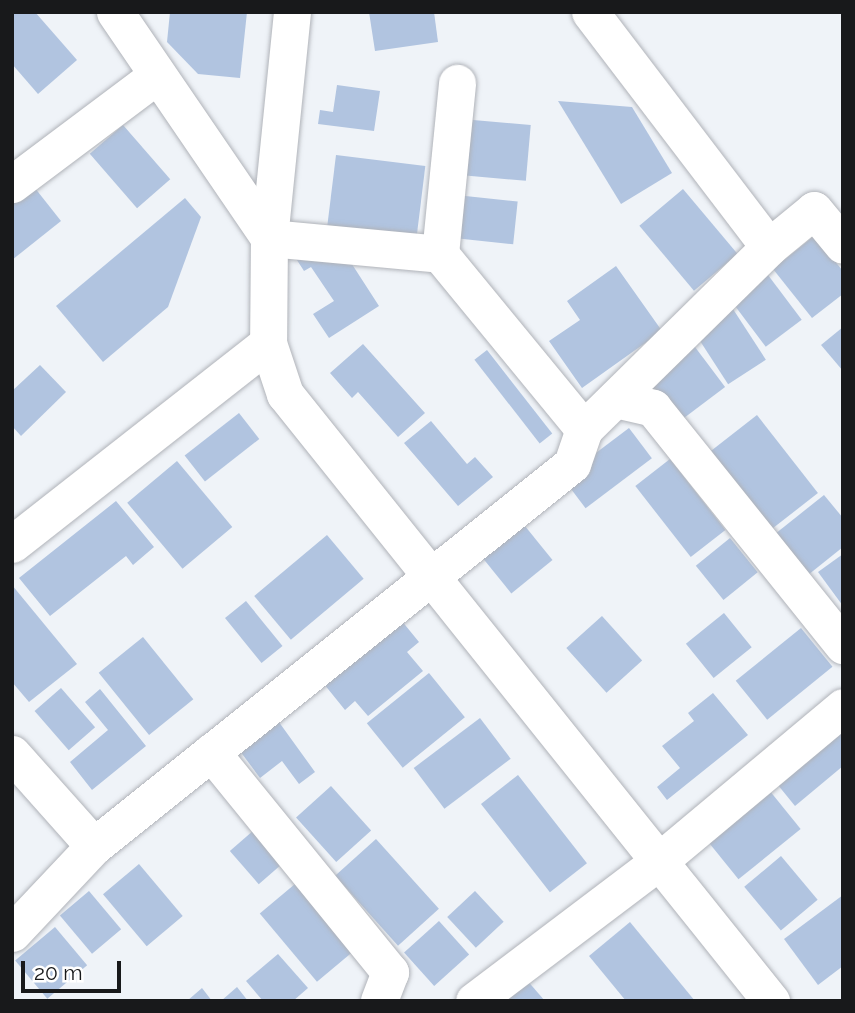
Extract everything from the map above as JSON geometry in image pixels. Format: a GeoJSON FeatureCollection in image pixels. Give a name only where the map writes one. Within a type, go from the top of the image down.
{"type":"FeatureCollection","features":[{"type":"Feature","properties":{"kind":"street"},"geometry":{"type":"LineString","coordinates":[[115,12],[156,76],[270,239],[439,254],[584,429]]}},
{"type":"Feature","properties":{"kind":"street"},"geometry":{"type":"LineString","coordinates":[[292,12],[270,239],[268,343],[285,394],[771,1001]]}},
{"type":"Feature","properties":{"kind":"street"},"geometry":{"type":"LineString","coordinates":[[590,12],[769,247]]}},
{"type":"Feature","properties":{"kind":"street"},"geometry":{"type":"LineString","coordinates":[[12,184],[156,76]]}},
{"type":"Feature","properties":{"kind":"street"},"geometry":{"type":"LineString","coordinates":[[439,254],[457,83]]}},
{"type":"Feature","properties":{"kind":"street"},"geometry":{"type":"LineString","coordinates":[[12,933],[94,846],[572,464],[584,429],[769,247],[814,210],[843,244]]}},
{"type":"Feature","properties":{"kind":"street"},"geometry":{"type":"LineString","coordinates":[[12,544],[268,343]]}},
{"type":"Feature","properties":{"kind":"street"},"geometry":{"type":"LineString","coordinates":[[615,399],[653,408],[843,645]]}},
{"type":"Feature","properties":{"kind":"street"},"geometry":{"type":"LineString","coordinates":[[474,1001],[659,861],[843,707]]}},
{"type":"Feature","properties":{"kind":"street"},"geometry":{"type":"LineString","coordinates":[[212,752],[390,972],[379,1001]]}},
{"type":"Feature","properties":{"kind":"street"},"geometry":{"type":"LineString","coordinates":[[12,754],[94,846]]}},
{"type":"Feature","properties":{"kind":"building"},"geometry":{"type":"Polygon","coordinates":[[[12,12],[35,12],[77,60],[38,94],[12,64],[12,12]]]}},
{"type":"Feature","properties":{"kind":"building"},"geometry":{"type":"Polygon","coordinates":[[[170,12],[247,12],[240,78],[198,74],[167,42],[170,12]]]}},
{"type":"Feature","properties":{"kind":"building"},"geometry":{"type":"Polygon","coordinates":[[[369,12],[434,12],[438,42],[375,51],[369,12]]]}},
{"type":"Feature","properties":{"kind":"building"},"geometry":{"type":"Polygon","coordinates":[[[337,85],[380,91],[374,131],[318,124],[320,110],[333,112],[337,85]]]}},
{"type":"Feature","properties":{"kind":"building"},"geometry":{"type":"Polygon","coordinates":[[[558,101],[632,107],[672,173],[621,204],[558,101]]]}},
{"type":"Feature","properties":{"kind":"building"},"geometry":{"type":"Polygon","coordinates":[[[462,119],[531,125],[526,181],[457,175],[462,119]]]}},
{"type":"Feature","properties":{"kind":"building"},"geometry":{"type":"Polygon","coordinates":[[[123,125],[170,179],[137,208],[90,154],[123,125]]]}},
{"type":"Feature","properties":{"kind":"building"},"geometry":{"type":"Polygon","coordinates":[[[336,155],[425,166],[417,236],[327,225],[336,155]]]}},
{"type":"Feature","properties":{"kind":"building"},"geometry":{"type":"Polygon","coordinates":[[[27,178],[61,221],[12,260],[12,190],[27,178]]]}},
{"type":"Feature","properties":{"kind":"building"},"geometry":{"type":"Polygon","coordinates":[[[683,189],[738,254],[694,291],[639,226],[683,189]]]}},
{"type":"Feature","properties":{"kind":"building"},"geometry":{"type":"Polygon","coordinates":[[[456,195],[518,201],[513,244],[452,238],[456,195]]]}},
{"type":"Feature","properties":{"kind":"building"},"geometry":{"type":"Polygon","coordinates":[[[185,198],[201,217],[168,307],[103,362],[56,306],[185,198]]]}},
{"type":"Feature","properties":{"kind":"building"},"geometry":{"type":"Polygon","coordinates":[[[814,236],[843,271],[843,294],[812,318],[773,269],[814,236]]]}},
{"type":"Feature","properties":{"kind":"building"},"geometry":{"type":"Polygon","coordinates":[[[295,257],[348,258],[379,306],[329,338],[313,314],[334,301],[311,267],[304,271],[295,257]]]}},
{"type":"Feature","properties":{"kind":"building"},"geometry":{"type":"Polygon","coordinates":[[[616,266],[662,331],[582,388],[549,341],[580,320],[567,301],[616,266]]]}},
{"type":"Feature","properties":{"kind":"building"},"geometry":{"type":"Polygon","coordinates":[[[768,275],[802,320],[766,347],[732,302],[768,275]]]}},
{"type":"Feature","properties":{"kind":"building"},"geometry":{"type":"Polygon","coordinates":[[[731,306],[766,360],[728,384],[693,331],[731,306]]]}},
{"type":"Feature","properties":{"kind":"building"},"geometry":{"type":"Polygon","coordinates":[[[843,327],[843,371],[821,345],[843,327]]]}},
{"type":"Feature","properties":{"kind":"building"},"geometry":{"type":"Polygon","coordinates":[[[692,343],[725,387],[678,422],[645,379],[692,343]]]}},
{"type":"Feature","properties":{"kind":"building"},"geometry":{"type":"Polygon","coordinates":[[[363,344],[425,413],[398,437],[358,392],[352,398],[330,373],[363,344]]]}},
{"type":"Feature","properties":{"kind":"building"},"geometry":{"type":"Polygon","coordinates":[[[487,350],[552,434],[540,443],[474,360],[487,350]]]}},
{"type":"Feature","properties":{"kind":"building"},"geometry":{"type":"Polygon","coordinates":[[[40,365],[66,392],[21,436],[12,426],[12,391],[40,365]]]}},
{"type":"Feature","properties":{"kind":"building"},"geometry":{"type":"Polygon","coordinates":[[[239,413],[259,439],[205,481],[185,455],[239,413]]]}},
{"type":"Feature","properties":{"kind":"building"},"geometry":{"type":"Polygon","coordinates":[[[757,415],[818,493],[770,531],[709,453],[757,415]]]}},
{"type":"Feature","properties":{"kind":"building"},"geometry":{"type":"Polygon","coordinates":[[[431,421],[467,464],[475,457],[493,477],[458,506],[404,443],[431,421]]]}},
{"type":"Feature","properties":{"kind":"building"},"geometry":{"type":"Polygon","coordinates":[[[629,428],[652,458],[586,508],[563,478],[629,428]]]}},
{"type":"Feature","properties":{"kind":"building"},"geometry":{"type":"Polygon","coordinates":[[[670,459],[725,530],[691,557],[635,486],[670,459]]]}},
{"type":"Feature","properties":{"kind":"building"},"geometry":{"type":"Polygon","coordinates":[[[177,461],[232,527],[182,569],[127,503],[177,461]]]}},
{"type":"Feature","properties":{"kind":"building"},"geometry":{"type":"Polygon","coordinates":[[[824,495],[843,518],[843,547],[808,575],[775,534],[824,495]]]}},
{"type":"Feature","properties":{"kind":"building"},"geometry":{"type":"Polygon","coordinates":[[[116,501],[154,547],[133,565],[126,556],[50,616],[19,578],[116,501]]]}},
{"type":"Feature","properties":{"kind":"building"},"geometry":{"type":"Polygon","coordinates":[[[516,515],[553,560],[511,593],[475,548],[516,515]]]}},
{"type":"Feature","properties":{"kind":"building"},"geometry":{"type":"Polygon","coordinates":[[[327,535],[364,579],[291,640],[254,596],[327,535]]]}},
{"type":"Feature","properties":{"kind":"building"},"geometry":{"type":"Polygon","coordinates":[[[730,538],[758,572],[723,600],[696,566],[730,538]]]}},
{"type":"Feature","properties":{"kind":"building"},"geometry":{"type":"Polygon","coordinates":[[[843,554],[843,606],[818,572],[843,554]]]}},
{"type":"Feature","properties":{"kind":"building"},"geometry":{"type":"Polygon","coordinates":[[[12,585],[77,664],[29,702],[12,682],[12,585]]]}},
{"type":"Feature","properties":{"kind":"building"},"geometry":{"type":"Polygon","coordinates":[[[246,601],[283,646],[262,663],[225,618],[246,601]]]}},
{"type":"Feature","properties":{"kind":"building"},"geometry":{"type":"Polygon","coordinates":[[[724,613],[752,647],[714,678],[686,644],[724,613]]]}},
{"type":"Feature","properties":{"kind":"building"},"geometry":{"type":"Polygon","coordinates":[[[602,616],[642,661],[606,693],[566,648],[602,616]]]}},
{"type":"Feature","properties":{"kind":"building"},"geometry":{"type":"Polygon","coordinates":[[[401,620],[419,642],[407,652],[423,671],[368,716],[355,701],[345,710],[324,684],[401,620]]]}},
{"type":"Feature","properties":{"kind":"building"},"geometry":{"type":"Polygon","coordinates":[[[801,628],[832,667],[767,720],[736,681],[801,628]]]}},
{"type":"Feature","properties":{"kind":"building"},"geometry":{"type":"Polygon","coordinates":[[[143,637],[193,699],[149,735],[99,673],[143,637]]]}},
{"type":"Feature","properties":{"kind":"building"},"geometry":{"type":"Polygon","coordinates":[[[429,673],[465,717],[403,768],[367,723],[429,673]]]}},
{"type":"Feature","properties":{"kind":"building"},"geometry":{"type":"Polygon","coordinates":[[[61,688],[95,727],[69,750],[35,711],[61,688]]]}},
{"type":"Feature","properties":{"kind":"building"},"geometry":{"type":"Polygon","coordinates":[[[100,689],[146,746],[92,790],[70,762],[108,730],[85,702],[100,689]]]}},
{"type":"Feature","properties":{"kind":"building"},"geometry":{"type":"Polygon","coordinates":[[[713,693],[748,735],[667,800],[657,787],[680,768],[662,746],[694,721],[688,713],[713,693]]]}},
{"type":"Feature","properties":{"kind":"building"},"geometry":{"type":"Polygon","coordinates":[[[843,712],[843,766],[795,806],[769,774],[843,712]]]}},
{"type":"Feature","properties":{"kind":"building"},"geometry":{"type":"Polygon","coordinates":[[[276,718],[315,772],[299,784],[282,761],[260,778],[237,747],[276,718]]]}},
{"type":"Feature","properties":{"kind":"building"},"geometry":{"type":"Polygon","coordinates":[[[480,718],[511,759],[444,809],[414,768],[480,718]]]}},
{"type":"Feature","properties":{"kind":"building"},"geometry":{"type":"Polygon","coordinates":[[[518,775],[587,863],[550,892],[481,804],[518,775]]]}},
{"type":"Feature","properties":{"kind":"building"},"geometry":{"type":"Polygon","coordinates":[[[761,780],[801,829],[738,879],[699,830],[761,780]]]}},
{"type":"Feature","properties":{"kind":"building"},"geometry":{"type":"Polygon","coordinates":[[[331,786],[371,831],[336,862],[296,817],[331,786]]]}},
{"type":"Feature","properties":{"kind":"building"},"geometry":{"type":"Polygon","coordinates":[[[254,830],[283,863],[259,884],[230,851],[254,830]]]}},
{"type":"Feature","properties":{"kind":"building"},"geometry":{"type":"Polygon","coordinates":[[[376,839],[439,909],[398,946],[335,876],[376,839]]]}},
{"type":"Feature","properties":{"kind":"building"},"geometry":{"type":"Polygon","coordinates":[[[781,856],[818,900],[781,931],[744,887],[781,856]]]}},
{"type":"Feature","properties":{"kind":"building"},"geometry":{"type":"Polygon","coordinates":[[[139,864],[183,916],[147,946],[103,894],[139,864]]]}},
{"type":"Feature","properties":{"kind":"building"},"geometry":{"type":"Polygon","coordinates":[[[295,884],[352,952],[317,982],[260,914],[295,884]]]}},
{"type":"Feature","properties":{"kind":"building"},"geometry":{"type":"Polygon","coordinates":[[[89,891],[121,929],[92,954],[60,915],[89,891]]]}},
{"type":"Feature","properties":{"kind":"building"},"geometry":{"type":"Polygon","coordinates":[[[475,891],[504,922],[476,948],[447,917],[475,891]]]}},
{"type":"Feature","properties":{"kind":"building"},"geometry":{"type":"Polygon","coordinates":[[[843,895],[843,966],[818,985],[784,939],[843,895]]]}},
{"type":"Feature","properties":{"kind":"building"},"geometry":{"type":"Polygon","coordinates":[[[439,921],[469,954],[434,986],[404,952],[439,921]]]}},
{"type":"Feature","properties":{"kind":"building"},"geometry":{"type":"Polygon","coordinates":[[[630,922],[695,1001],[626,1001],[589,956],[630,922]]]}},
{"type":"Feature","properties":{"kind":"building"},"geometry":{"type":"Polygon","coordinates":[[[55,927],[87,965],[47,999],[15,960],[55,927]]]}},
{"type":"Feature","properties":{"kind":"building"},"geometry":{"type":"Polygon","coordinates":[[[278,954],[308,988],[293,1001],[263,1001],[246,981],[278,954]]]}},
{"type":"Feature","properties":{"kind":"building"},"geometry":{"type":"Polygon","coordinates":[[[519,971],[545,1001],[486,1001],[519,971]]]}},
{"type":"Feature","properties":{"kind":"building"},"geometry":{"type":"Polygon","coordinates":[[[237,987],[248,1001],[221,1001],[237,987]]]}},
{"type":"Feature","properties":{"kind":"building"},"geometry":{"type":"Polygon","coordinates":[[[202,988],[212,1001],[187,1001],[202,988]]]}}]}
